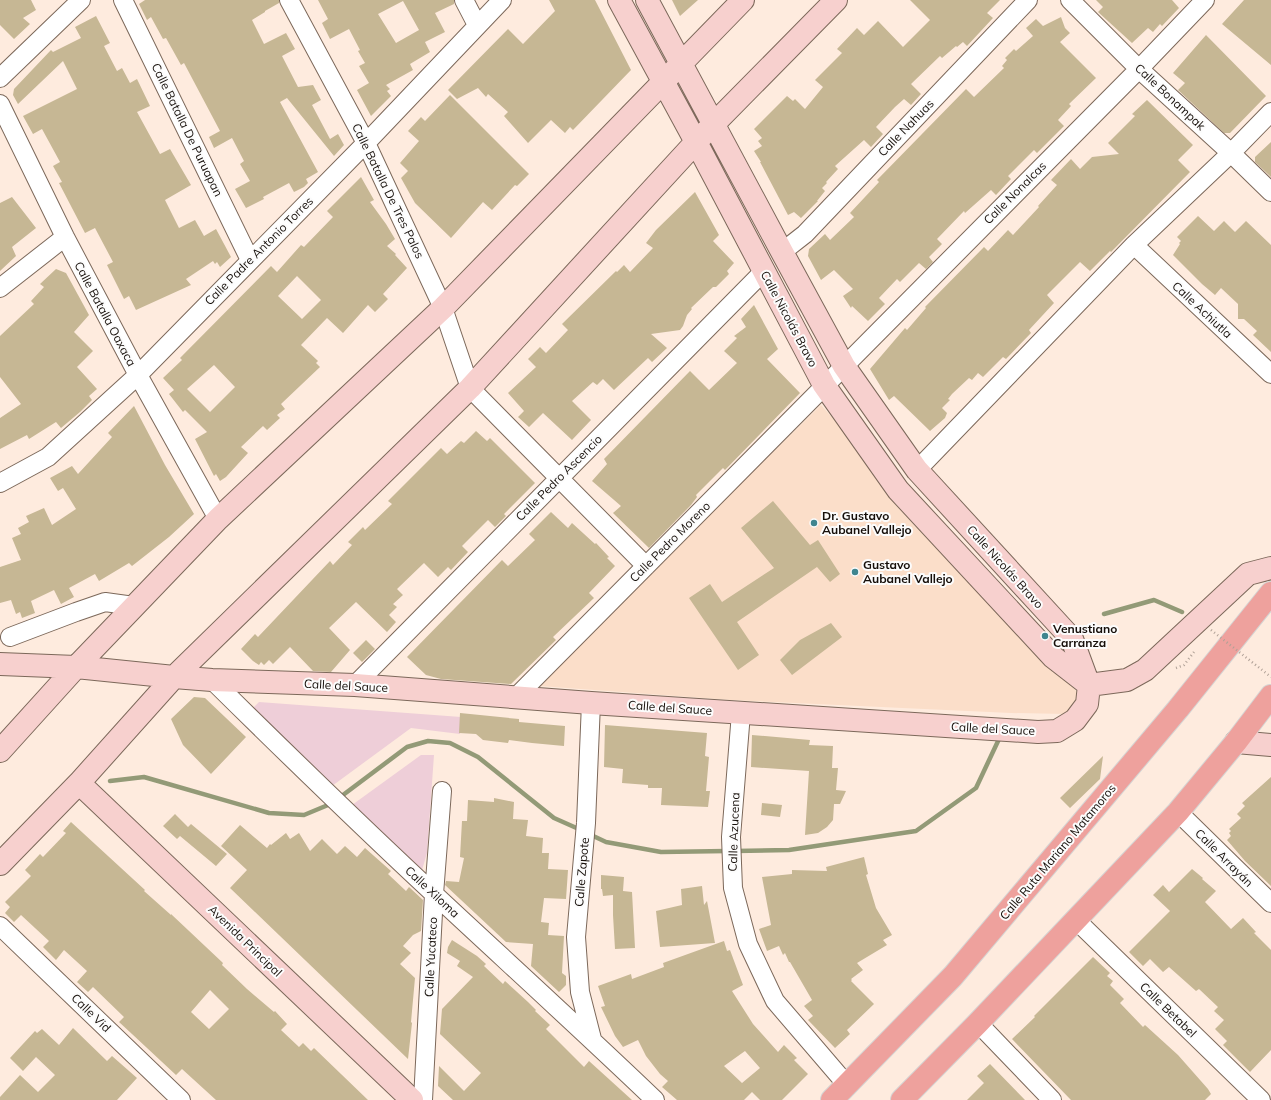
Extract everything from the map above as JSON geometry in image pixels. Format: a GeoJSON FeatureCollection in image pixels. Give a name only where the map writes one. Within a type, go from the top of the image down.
{"type":"FeatureCollection","features":[{"type":"Feature","properties":{"kind":"main road","name":"Calle Nicolás Bravo"},"geometry":{"type":"LineString","coordinates":[[619,0],[696,142],[763,272],[824,385],[898,490],[1053,657],[1089,685]]}},
{"type":"Feature","properties":{"kind":"main road","name":"Calle Nicolás Bravo"},"geometry":{"type":"LineString","coordinates":[[648,0],[844,366],[917,470],[1072,639],[1089,685]]}},
{"type":"Feature","properties":{"kind":"main road"},"geometry":{"type":"LineString","coordinates":[[0,751],[76,667],[218,519],[443,308],[742,0]]}},
{"type":"Feature","properties":{"kind":"main road"},"geometry":{"type":"LineString","coordinates":[[0,864],[79,783],[174,677],[470,388],[696,142],[836,0]]}},
{"type":"Feature","properties":{"kind":"main road"},"geometry":{"type":"LineString","coordinates":[[1089,685],[1127,680],[1145,670],[1248,574],[1271,568]]}},
{"type":"Feature","properties":{"kind":"main road","name":"Calle Ruta Mariano Matamoros"},"geometry":{"type":"LineString","coordinates":[[840,1092],[953,976],[1178,709],[1271,593]]}},
{"type":"Feature","properties":{"kind":"main road","name":"Calle del Sauce"},"geometry":{"type":"LineString","coordinates":[[0,664],[76,667],[212,680],[355,685],[591,703],[1038,732],[1057,731],[1075,720],[1087,704],[1089,685]]}},
{"type":"Feature","properties":{"kind":"main road"},"geometry":{"type":"LineString","coordinates":[[902,1100],[978,1024],[1178,812],[1236,742],[1271,696]]}},
{"type":"Feature","properties":{"kind":"main road"},"geometry":{"type":"LineString","coordinates":[[1236,742],[1271,745]]}},
{"type":"Feature","properties":{"kind":"main road","name":"Avenida Principal"},"geometry":{"type":"LineString","coordinates":[[79,783],[402,1097]]}},
{"type":"Feature","properties":{"kind":"street"},"geometry":{"type":"LineString","coordinates":[[0,78],[81,0]]}},
{"type":"Feature","properties":{"kind":"street","name":"Calle Batalla De Puruapan"},"geometry":{"type":"LineString","coordinates":[[123,0],[250,260]]}},
{"type":"Feature","properties":{"kind":"street","name":"Calle Batalla De Tres Palos"},"geometry":{"type":"LineString","coordinates":[[289,0],[366,143],[443,308],[470,388]]}},
{"type":"Feature","properties":{"kind":"street"},"geometry":{"type":"LineString","coordinates":[[464,0],[477,25]]}},
{"type":"Feature","properties":{"kind":"street","name":"Calle Padre Antonio Torres"},"geometry":{"type":"LineString","coordinates":[[0,483],[48,457],[138,375],[366,143],[502,0]]}},
{"type":"Feature","properties":{"kind":"street","name":"Calle Nahuas"},"geometry":{"type":"LineString","coordinates":[[782,252],[804,234],[1028,0]]}},
{"type":"Feature","properties":{"kind":"street","name":"Calle Bonampak"},"geometry":{"type":"LineString","coordinates":[[1070,0],[1139,68],[1271,192]]}},
{"type":"Feature","properties":{"kind":"street","name":"Calle Nonalcas"},"geometry":{"type":"LineString","coordinates":[[824,385],[1205,0]]}},
{"type":"Feature","properties":{"kind":"street","name":"Calle Batalla Oaxaca"},"geometry":{"type":"LineString","coordinates":[[0,104],[65,237],[138,375],[218,519]]}},
{"type":"Feature","properties":{"kind":"street"},"geometry":{"type":"LineString","coordinates":[[917,470],[1134,245],[1231,153],[1271,112]]}},
{"type":"Feature","properties":{"kind":"street"},"geometry":{"type":"LineString","coordinates":[[0,288],[65,237]]}},
{"type":"Feature","properties":{"kind":"street","name":"Calle Achiutla"},"geometry":{"type":"LineString","coordinates":[[1134,245],[1271,374]]}},
{"type":"Feature","properties":{"kind":"street","name":"Calle Pedro Ascencio"},"geometry":{"type":"LineString","coordinates":[[355,685],[763,272]]}},
{"type":"Feature","properties":{"kind":"street","name":"Calle Pedro Moreno"},"geometry":{"type":"LineString","coordinates":[[516,697],[824,385]]}},
{"type":"Feature","properties":{"kind":"street"},"geometry":{"type":"LineString","coordinates":[[470,388],[646,566]]}},
{"type":"Feature","properties":{"kind":"street"},"geometry":{"type":"LineString","coordinates":[[10,637],[105,602],[134,606]]}},
{"type":"Feature","properties":{"kind":"street","name":"Calle Xiloma"},"geometry":{"type":"LineString","coordinates":[[212,680],[344,809],[434,894],[592,1038],[656,1100]]}},
{"type":"Feature","properties":{"kind":"street","name":"Calle Zapote"},"geometry":{"type":"LineString","coordinates":[[591,703],[585,847],[576,937],[580,992],[592,1038]]}},
{"type":"Feature","properties":{"kind":"street","name":"Calle Azucena"},"geometry":{"type":"LineString","coordinates":[[741,713],[731,837],[733,888],[748,944],[775,1001],[840,1092]]}},
{"type":"Feature","properties":{"kind":"street","name":"Calle Yucateco"},"geometry":{"type":"LineString","coordinates":[[423,1100],[434,894],[442,791]]}},
{"type":"Feature","properties":{"kind":"street","name":"Calle Arrayán"},"geometry":{"type":"LineString","coordinates":[[1178,812],[1271,903]]}},
{"type":"Feature","properties":{"kind":"street","name":"Calle Betabel"},"geometry":{"type":"LineString","coordinates":[[1076,920],[1261,1100]]}},
{"type":"Feature","properties":{"kind":"street","name":"Calle Vid"},"geometry":{"type":"LineString","coordinates":[[0,926],[181,1100]]}},
{"type":"Feature","properties":{"kind":"street"},"geometry":{"type":"LineString","coordinates":[[978,1024],[1052,1100]]}},
{"type":"Feature","properties":{"kind":"path"},"geometry":{"type":"LineString","coordinates":[[1211,630],[1271,677]]}},
{"type":"Feature","properties":{"kind":"shaded area","name":"Dr. Gustavo Aubanel Vallejo"},"geometry":{"type":"Polygon","coordinates":[[[821,405],[1074,688],[1089,708],[1066,714],[1011,713],[730,700],[540,686],[660,563],[821,405]]]}},
{"type":"Feature","properties":{"kind":"shaded area"},"geometry":{"type":"Polygon","coordinates":[[[259,702],[461,717],[460,734],[411,728],[332,786],[254,714],[254,707],[259,702]]]}},
{"type":"Feature","properties":{"kind":"shaded area"},"geometry":{"type":"Polygon","coordinates":[[[421,755],[434,755],[427,853],[422,870],[352,805],[421,755]]]}},
{"type":"Feature","properties":{"kind":"building"},"geometry":{"type":"Polygon","coordinates":[[[0,0],[31,0],[36,10],[23,18],[30,24],[14,39],[0,25],[0,0]]]}},
{"type":"Feature","properties":{"kind":"building"},"geometry":{"type":"Polygon","coordinates":[[[145,0],[279,0],[279,3],[252,20],[264,44],[286,33],[295,49],[282,56],[298,87],[313,85],[321,100],[312,105],[330,139],[338,134],[344,145],[334,156],[287,98],[280,102],[318,172],[306,179],[308,183],[304,187],[294,192],[289,183],[263,197],[264,199],[246,208],[235,189],[250,181],[240,164],[244,161],[232,138],[214,148],[209,137],[220,131],[184,63],[181,65],[166,38],[163,39],[151,17],[147,20],[139,4],[145,0]]]}},
{"type":"Feature","properties":{"kind":"building"},"geometry":{"type":"Polygon","coordinates":[[[318,0],[454,0],[454,4],[435,13],[445,32],[425,42],[430,52],[410,64],[413,70],[386,85],[390,89],[387,91],[391,96],[371,116],[357,90],[369,83],[359,66],[365,63],[358,51],[360,50],[349,29],[330,39],[322,23],[328,19],[318,0]],[[403,1],[378,14],[396,43],[419,30],[403,1]]]}},
{"type":"Feature","properties":{"kind":"building"},"geometry":{"type":"Polygon","coordinates":[[[549,0],[595,0],[631,70],[573,130],[570,127],[565,133],[551,120],[528,143],[504,116],[508,112],[488,94],[486,97],[478,88],[457,99],[448,90],[508,29],[523,44],[555,11],[549,0]]]}},
{"type":"Feature","properties":{"kind":"building"},"geometry":{"type":"Polygon","coordinates":[[[672,0],[698,0],[680,16],[672,0]]]}},
{"type":"Feature","properties":{"kind":"building"},"geometry":{"type":"Polygon","coordinates":[[[910,0],[1000,0],[987,13],[993,18],[967,46],[963,42],[942,58],[940,56],[911,84],[921,94],[911,105],[904,99],[876,127],[883,134],[871,147],[864,140],[835,166],[838,169],[822,188],[825,191],[818,201],[801,218],[794,212],[788,215],[754,151],[762,146],[758,141],[762,138],[754,129],[787,96],[793,101],[795,99],[805,109],[823,87],[815,80],[842,53],[837,49],[857,28],[864,35],[878,21],[903,47],[930,20],[910,0]]]}},
{"type":"Feature","properties":{"kind":"building"},"geometry":{"type":"Polygon","coordinates":[[[1096,0],[1172,0],[1179,8],[1162,26],[1160,24],[1153,32],[1148,28],[1132,43],[1098,12],[1103,7],[1096,0]]]}},
{"type":"Feature","properties":{"kind":"building"},"geometry":{"type":"Polygon","coordinates":[[[1244,0],[1271,0],[1271,65],[1222,24],[1244,0]]]}},
{"type":"Feature","properties":{"kind":"building"},"geometry":{"type":"Polygon","coordinates":[[[96,16],[110,43],[104,46],[117,71],[122,68],[130,83],[137,79],[150,106],[137,112],[160,154],[170,149],[191,185],[165,200],[179,228],[195,220],[204,236],[216,229],[231,257],[220,267],[217,262],[215,264],[213,261],[186,279],[191,285],[136,310],[129,296],[124,299],[107,265],[113,262],[95,228],[85,233],[59,183],[62,182],[53,166],[60,162],[42,129],[33,134],[23,116],[77,89],[63,61],[18,104],[13,95],[14,89],[51,50],[53,52],[81,38],[75,27],[96,16]]]}},
{"type":"Feature","properties":{"kind":"building"},"geometry":{"type":"Polygon","coordinates":[[[1061,17],[1065,28],[1070,33],[1060,42],[1096,78],[1069,104],[1071,106],[1058,120],[1064,126],[1037,153],[1034,150],[1008,176],[1011,179],[996,195],[991,190],[965,213],[964,211],[937,239],[942,244],[929,257],[933,262],[926,269],[919,263],[900,282],[897,279],[879,298],[885,304],[868,321],[852,306],[851,308],[843,296],[853,289],[834,270],[821,280],[808,256],[809,249],[825,234],[830,240],[854,217],[850,213],[879,182],[877,180],[966,89],[974,97],[1004,68],[1002,66],[1007,60],[1005,58],[1014,49],[1016,51],[1033,36],[1026,28],[1036,19],[1043,26],[1061,17]]]}},
{"type":"Feature","properties":{"kind":"building"},"geometry":{"type":"Polygon","coordinates":[[[1206,35],[1266,96],[1230,133],[1224,133],[1178,90],[1185,83],[1173,73],[1206,35]]]}},
{"type":"Feature","properties":{"kind":"building"},"geometry":{"type":"Polygon","coordinates":[[[450,95],[529,174],[517,186],[515,185],[492,210],[483,202],[451,238],[415,203],[401,178],[408,171],[400,163],[419,141],[408,131],[421,117],[425,121],[450,95]]]}},
{"type":"Feature","properties":{"kind":"building"},"geometry":{"type":"Polygon","coordinates":[[[1147,100],[1193,145],[1178,160],[1190,172],[1111,252],[1110,251],[1090,271],[1080,262],[1047,295],[1054,303],[1029,330],[1031,333],[1006,359],[1003,357],[983,377],[978,373],[972,380],[969,378],[952,394],[948,399],[950,400],[942,408],[947,413],[945,418],[930,431],[894,396],[889,400],[870,369],[905,328],[907,330],[926,308],[925,307],[984,247],[988,251],[1008,230],[1013,235],[1057,185],[1051,180],[1071,159],[1080,169],[1092,157],[1119,154],[1108,143],[1135,116],[1132,114],[1147,100]]]}},
{"type":"Feature","properties":{"kind":"building"},"geometry":{"type":"Polygon","coordinates":[[[1271,142],[1271,177],[1255,162],[1255,157],[1271,142]]]}},
{"type":"Feature","properties":{"kind":"building"},"geometry":{"type":"Polygon","coordinates":[[[361,177],[374,200],[370,202],[395,239],[387,246],[396,254],[395,255],[407,268],[383,294],[388,299],[375,312],[368,305],[343,333],[327,318],[301,345],[318,361],[316,363],[320,367],[281,404],[285,409],[277,415],[280,418],[267,430],[263,426],[241,447],[248,453],[226,477],[220,481],[216,474],[214,476],[195,439],[207,432],[185,410],[183,412],[169,394],[174,390],[163,378],[182,360],[180,358],[271,266],[277,272],[301,245],[304,247],[333,217],[327,211],[361,177]],[[297,276],[278,296],[302,319],[321,300],[297,276]],[[214,365],[187,389],[210,412],[235,387],[214,365]]]}},
{"type":"Feature","properties":{"kind":"building"},"geometry":{"type":"Polygon","coordinates":[[[695,192],[719,235],[713,241],[734,263],[727,271],[729,274],[691,308],[692,309],[687,315],[680,330],[651,334],[667,348],[652,362],[648,358],[614,390],[603,379],[597,385],[593,382],[572,401],[591,420],[572,440],[543,413],[529,427],[518,417],[524,411],[508,393],[536,367],[528,359],[540,347],[546,353],[568,330],[562,324],[616,271],[617,272],[624,265],[630,272],[653,248],[646,243],[656,230],[695,192]]]}},
{"type":"Feature","properties":{"kind":"building"},"geometry":{"type":"Polygon","coordinates":[[[12,197],[36,228],[12,247],[16,256],[0,271],[0,203],[12,197]]]}},
{"type":"Feature","properties":{"kind":"building"},"geometry":{"type":"Polygon","coordinates":[[[1198,216],[1214,231],[1224,221],[1235,232],[1246,221],[1271,245],[1271,352],[1253,335],[1257,331],[1244,319],[1238,319],[1238,304],[1221,288],[1215,295],[1173,255],[1181,241],[1177,237],[1198,216]]]}},
{"type":"Feature","properties":{"kind":"building"},"geometry":{"type":"Polygon","coordinates":[[[56,269],[66,273],[89,315],[74,332],[93,351],[77,367],[97,389],[89,396],[92,400],[61,428],[56,422],[29,439],[27,435],[0,449],[0,418],[21,404],[0,377],[0,336],[34,304],[31,301],[44,287],[40,284],[56,269]]]}},
{"type":"Feature","properties":{"kind":"building"},"geometry":{"type":"Polygon","coordinates":[[[754,305],[778,349],[767,359],[800,393],[725,470],[723,468],[696,495],[697,497],[691,505],[649,548],[613,513],[621,506],[592,481],[607,464],[604,459],[690,371],[709,390],[737,363],[724,351],[737,338],[734,336],[746,327],[741,319],[754,305]]]}},
{"type":"Feature","properties":{"kind":"building"},"geometry":{"type":"Polygon","coordinates":[[[134,406],[165,465],[194,514],[169,537],[132,566],[129,563],[99,581],[95,574],[69,588],[74,597],[61,604],[54,590],[31,601],[35,613],[22,618],[20,612],[16,614],[11,600],[0,603],[0,567],[21,560],[12,538],[21,534],[18,528],[29,522],[26,516],[44,508],[52,525],[76,509],[63,488],[58,491],[50,478],[72,466],[78,474],[112,437],[108,433],[134,406]]]}},
{"type":"Feature","properties":{"kind":"building"},"geometry":{"type":"Polygon","coordinates":[[[476,431],[487,441],[490,438],[535,483],[504,514],[506,516],[495,527],[488,520],[462,546],[468,552],[451,570],[448,567],[438,577],[424,563],[397,589],[403,595],[393,604],[397,607],[389,615],[396,622],[387,632],[356,602],[329,628],[350,650],[331,672],[313,671],[290,647],[273,664],[269,660],[264,665],[261,662],[259,665],[253,661],[241,649],[255,634],[258,637],[330,561],[333,565],[352,545],[348,542],[363,527],[365,530],[392,504],[388,501],[441,448],[447,454],[461,441],[464,443],[476,431]]]}},
{"type":"Feature","properties":{"kind":"building"},"geometry":{"type":"Polygon","coordinates":[[[773,501],[810,545],[818,540],[840,574],[830,582],[817,567],[737,622],[759,655],[738,670],[689,598],[710,584],[722,602],[774,568],[741,528],[773,501]]]}},
{"type":"Feature","properties":{"kind":"building"},"geometry":{"type":"Polygon","coordinates":[[[551,512],[568,528],[572,523],[595,544],[596,543],[615,566],[589,593],[594,598],[553,637],[556,640],[511,684],[441,679],[426,675],[407,657],[502,560],[508,566],[535,540],[529,534],[551,512]]]}},
{"type":"Feature","properties":{"kind":"building"},"geometry":{"type":"Polygon","coordinates":[[[831,623],[842,637],[792,675],[780,660],[800,640],[831,623]]]}},
{"type":"Feature","properties":{"kind":"building"},"geometry":{"type":"Polygon","coordinates":[[[366,640],[375,649],[362,662],[353,653],[366,640]]]}},
{"type":"Feature","properties":{"kind":"building"},"geometry":{"type":"Polygon","coordinates":[[[194,697],[205,698],[246,737],[211,774],[183,745],[171,719],[194,697]]]}},
{"type":"Feature","properties":{"kind":"building"},"geometry":{"type":"Polygon","coordinates":[[[460,713],[519,719],[519,722],[565,726],[564,746],[509,740],[508,743],[483,740],[476,734],[459,733],[460,713]]]}},
{"type":"Feature","properties":{"kind":"building"},"geometry":{"type":"Polygon","coordinates":[[[605,725],[707,733],[705,756],[709,757],[706,791],[710,791],[708,807],[661,805],[662,788],[648,788],[648,785],[622,783],[623,769],[604,767],[605,725]]]}},
{"type":"Feature","properties":{"kind":"building"},"geometry":{"type":"Polygon","coordinates":[[[752,735],[810,740],[809,745],[833,746],[832,768],[838,768],[836,790],[846,791],[840,804],[834,804],[833,820],[827,827],[818,833],[805,835],[809,771],[751,767],[752,735]]]}},
{"type":"Feature","properties":{"kind":"building"},"geometry":{"type":"Polygon","coordinates":[[[1103,756],[1100,779],[1070,808],[1060,798],[1103,756]]]}},
{"type":"Feature","properties":{"kind":"building"},"geometry":{"type":"Polygon","coordinates":[[[1271,777],[1271,886],[1245,861],[1227,840],[1231,836],[1229,833],[1231,831],[1229,829],[1241,818],[1237,814],[1245,806],[1242,803],[1271,777]]]}},
{"type":"Feature","properties":{"kind":"building"},"geometry":{"type":"Polygon","coordinates":[[[494,798],[514,802],[513,819],[528,820],[526,836],[543,838],[542,853],[549,853],[548,869],[568,870],[566,899],[544,898],[541,922],[549,923],[548,935],[564,936],[562,973],[566,976],[566,985],[559,992],[531,966],[533,944],[506,942],[445,885],[446,881],[459,882],[464,858],[460,857],[462,821],[467,821],[468,800],[494,802],[494,798]]]}},
{"type":"Feature","properties":{"kind":"building"},"geometry":{"type":"Polygon","coordinates":[[[762,803],[782,805],[780,817],[761,815],[762,803]]]}},
{"type":"Feature","properties":{"kind":"building"},"geometry":{"type":"Polygon","coordinates":[[[175,814],[188,827],[191,824],[227,854],[216,866],[180,836],[177,839],[163,826],[175,814]]]}},
{"type":"Feature","properties":{"kind":"building"},"geometry":{"type":"Polygon","coordinates":[[[71,822],[223,963],[222,965],[247,989],[274,1012],[275,1011],[287,1024],[281,1030],[299,1047],[303,1043],[311,1051],[314,1048],[368,1100],[216,1100],[182,1069],[176,1075],[119,1022],[124,1017],[93,987],[88,992],[77,982],[87,971],[64,950],[56,960],[43,947],[49,941],[21,915],[14,922],[5,913],[10,907],[5,902],[31,876],[25,870],[40,854],[43,857],[66,833],[63,831],[71,822]],[[210,990],[191,1012],[209,1029],[229,1009],[210,990]]]}},
{"type":"Feature","properties":{"kind":"building"},"geometry":{"type":"Polygon","coordinates":[[[240,825],[267,848],[270,844],[271,845],[286,833],[290,839],[299,833],[310,851],[322,839],[337,854],[345,846],[357,857],[365,848],[391,871],[388,874],[406,891],[409,887],[423,900],[421,931],[413,935],[403,946],[411,953],[400,964],[415,978],[408,1059],[230,888],[247,870],[221,846],[240,825]]]}},
{"type":"Feature","properties":{"kind":"building"},"geometry":{"type":"Polygon","coordinates":[[[864,857],[868,874],[866,875],[876,908],[892,935],[883,940],[887,945],[857,963],[863,970],[851,979],[851,981],[874,1004],[847,1030],[850,1034],[835,1048],[808,1020],[813,1016],[804,1006],[812,1000],[785,953],[783,955],[779,946],[767,951],[759,929],[771,925],[762,877],[792,874],[792,870],[827,871],[826,867],[864,857]]]}},
{"type":"Feature","properties":{"kind":"building"},"geometry":{"type":"Polygon","coordinates":[[[1192,869],[1216,891],[1205,902],[1231,929],[1243,918],[1256,932],[1254,933],[1271,950],[1271,1050],[1250,1072],[1223,1045],[1227,1041],[1215,1029],[1224,1020],[1214,1011],[1218,1007],[1199,989],[1196,991],[1169,967],[1163,972],[1150,959],[1143,966],[1129,952],[1170,911],[1153,895],[1163,885],[1169,892],[1192,869]]]}},
{"type":"Feature","properties":{"kind":"building"},"geometry":{"type":"Polygon","coordinates":[[[601,875],[624,877],[623,891],[632,892],[635,948],[615,949],[613,895],[603,896],[601,889],[601,875]]]}},
{"type":"Feature","properties":{"kind":"building"},"geometry":{"type":"Polygon","coordinates":[[[702,886],[704,905],[707,901],[715,943],[660,947],[656,911],[682,905],[681,889],[702,886]]]}},
{"type":"Feature","properties":{"kind":"building"},"geometry":{"type":"Polygon","coordinates":[[[452,940],[477,956],[486,964],[484,966],[503,984],[505,981],[528,1002],[550,1025],[546,1029],[584,1067],[589,1061],[632,1100],[453,1100],[438,1086],[439,1066],[464,1091],[481,1073],[440,1034],[442,1009],[473,977],[457,966],[460,961],[447,953],[448,947],[452,940]]]}},
{"type":"Feature","properties":{"kind":"building"},"geometry":{"type":"Polygon","coordinates":[[[724,941],[727,951],[730,950],[743,985],[732,991],[753,1024],[778,1052],[784,1045],[797,1058],[794,1060],[808,1074],[782,1100],[760,1100],[752,1092],[744,1100],[677,1100],[662,1087],[668,1081],[660,1074],[646,1056],[638,1040],[623,1047],[615,1036],[601,1007],[605,1006],[598,986],[631,974],[632,979],[664,967],[663,963],[724,941]],[[745,1051],[724,1066],[742,1083],[760,1068],[745,1051]]]}},
{"type":"Feature","properties":{"kind":"building"},"geometry":{"type":"Polygon","coordinates":[[[1093,957],[1110,973],[1107,976],[1113,981],[1110,985],[1124,999],[1120,1003],[1143,1027],[1145,1025],[1178,1055],[1208,1089],[1211,1094],[1205,1100],[1071,1100],[1012,1039],[1093,957]]]}},
{"type":"Feature","properties":{"kind":"building"},"geometry":{"type":"Polygon","coordinates":[[[73,1028],[107,1061],[112,1056],[137,1078],[117,1100],[0,1100],[0,1097],[20,1075],[38,1092],[55,1075],[36,1057],[23,1071],[10,1058],[35,1031],[37,1033],[42,1029],[59,1045],[73,1028]]]}},
{"type":"Feature","properties":{"kind":"building"},"geometry":{"type":"Polygon","coordinates":[[[990,1064],[1025,1100],[967,1100],[984,1083],[977,1076],[990,1064]]]}},
{"type":"Feature","properties":{"kind":"waterway"},"geometry":{"type":"LineString","coordinates":[[1104,614],[1154,600],[1182,612]]}},
{"type":"Feature","properties":{"kind":"waterway"},"geometry":{"type":"LineString","coordinates":[[735,851],[789,850],[916,831],[976,788],[999,739]]}},
{"type":"Feature","properties":{"kind":"waterway"},"geometry":{"type":"LineString","coordinates":[[339,798],[407,747],[428,741],[450,743],[478,757],[554,818],[581,830]]}},
{"type":"Feature","properties":{"kind":"waterway"},"geometry":{"type":"LineString","coordinates":[[110,781],[144,777],[269,813],[304,815],[333,802]]}},
{"type":"Feature","properties":{"kind":"waterway"},"geometry":{"type":"LineString","coordinates":[[589,834],[606,842],[661,852],[727,851]]}},
{"type":"Feature","properties":{"kind":"place","name":"Dr. Gustavo Aubanel Vallejo"},"geometry":{"type":"Point","coordinates":[814,523]}},
{"type":"Feature","properties":{"kind":"place","name":"Gustavo Aubanel Vallejo"},"geometry":{"type":"Point","coordinates":[855,572]}},
{"type":"Feature","properties":{"kind":"place","name":"Venustiano Carranza"},"geometry":{"type":"Point","coordinates":[1045,636]}}]}
